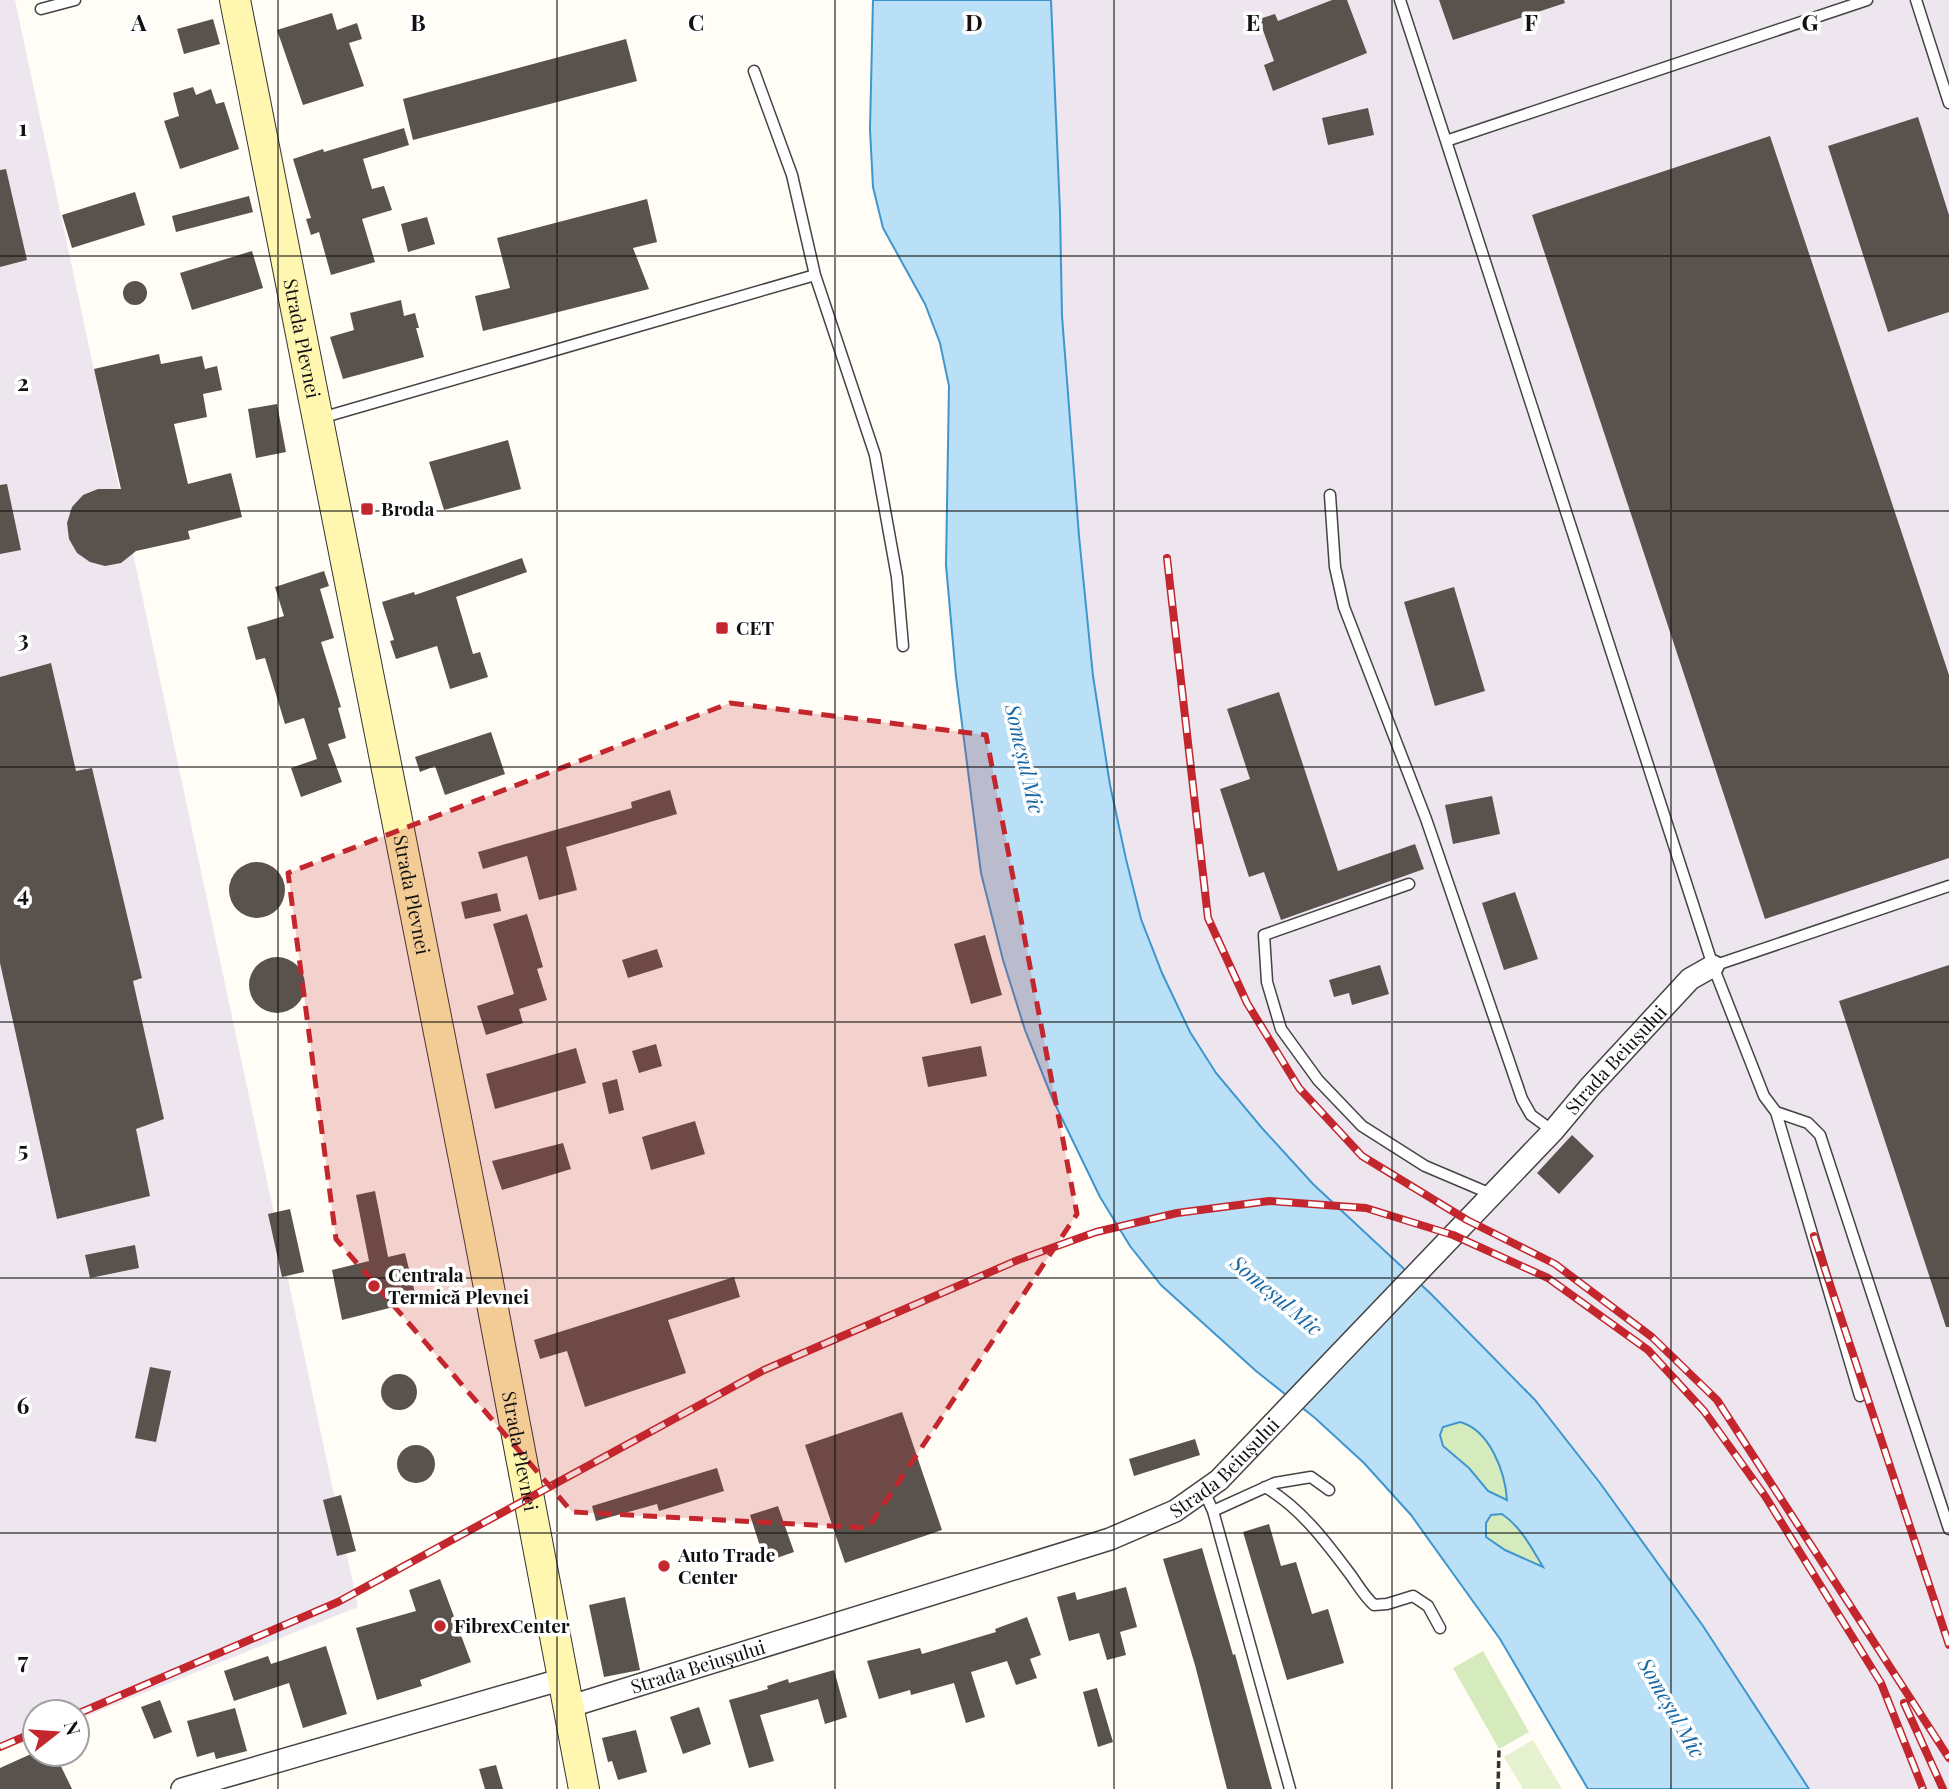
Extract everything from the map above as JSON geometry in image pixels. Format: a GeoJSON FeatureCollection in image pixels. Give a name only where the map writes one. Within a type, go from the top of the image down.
{"type":"FeatureCollection","features":[{"type":"Feature","properties":{"kind":"main road","name":"Strada Plevnei"},"geometry":{"type":"LineString","coordinates":[[235,0],[477,1222],[584,1789]]}},
{"type":"Feature","properties":{"kind":"street","name":"Strada Beiușului"},"geometry":{"type":"LineString","coordinates":[[182,1789],[565,1693],[1110,1539],[1175,1511],[1212,1485],[1553,1131],[1589,1088],[1684,986],[1703,970],[1713,966]]}},
{"type":"Feature","properties":{"kind":"lane"},"geometry":{"type":"LineString","coordinates":[[41,9],[75,0]]}},
{"type":"Feature","properties":{"kind":"lane"},"geometry":{"type":"LineString","coordinates":[[1400,0],[1713,966],[1764,1096],[1776,1112],[1860,1396]]}},
{"type":"Feature","properties":{"kind":"lane"},"geometry":{"type":"LineString","coordinates":[[1446,141],[1867,0]]}},
{"type":"Feature","properties":{"kind":"lane"},"geometry":{"type":"LineString","coordinates":[[1916,0],[1949,103]]}},
{"type":"Feature","properties":{"kind":"lane"},"geometry":{"type":"LineString","coordinates":[[754,71],[792,175],[815,275],[876,455],[897,577],[903,646]]}},
{"type":"Feature","properties":{"kind":"lane"},"geometry":{"type":"LineString","coordinates":[[318,419],[815,275]]}},
{"type":"Feature","properties":{"kind":"lane"},"geometry":{"type":"LineString","coordinates":[[1330,495],[1335,567],[1345,607],[1426,818],[1521,1099],[1531,1115],[1553,1131]]}},
{"type":"Feature","properties":{"kind":"lane"},"geometry":{"type":"LineString","coordinates":[[1409,884],[1264,936],[1267,982],[1281,1028],[1318,1080],[1362,1126],[1425,1166],[1491,1194]]}},
{"type":"Feature","properties":{"kind":"lane"},"geometry":{"type":"LineString","coordinates":[[1713,966],[1949,886]]}},
{"type":"Feature","properties":{"kind":"lane"},"geometry":{"type":"LineString","coordinates":[[1776,1112],[1808,1123],[1820,1135],[1949,1529]]}},
{"type":"Feature","properties":{"kind":"lane"},"geometry":{"type":"LineString","coordinates":[[1213,1511],[1275,1483],[1311,1476],[1329,1490]]}},
{"type":"Feature","properties":{"kind":"lane"},"geometry":{"type":"LineString","coordinates":[[1212,1485],[1213,1511],[1290,1789]]}},
{"type":"Feature","properties":{"kind":"lane"},"geometry":{"type":"LineString","coordinates":[[1265,1487],[1298,1510],[1374,1605],[1413,1596],[1428,1606],[1440,1628]]}},
{"type":"Feature","properties":{"kind":"path"},"geometry":{"type":"LineString","coordinates":[[1499,1749],[1499,1789]]}},
{"type":"Feature","properties":{"kind":"highlighted area"},"geometry":{"type":"Polygon","coordinates":[[[730,703],[986,735],[1077,1214],[868,1528],[572,1512],[336,1239],[288,873],[730,703]]]}},
{"type":"Feature","properties":{"kind":"shaded area"},"geometry":{"type":"Polygon","coordinates":[[[0,0],[15,0],[358,1607],[91,1714],[91,1698],[21,1698],[21,1743],[0,1751],[0,0]]]}},
{"type":"Feature","properties":{"kind":"shaded area"},"geometry":{"type":"Polygon","coordinates":[[[1051,0],[1949,0],[1949,1789],[1809,1789],[1703,1626],[1535,1400],[1431,1294],[1313,1184],[1216,1073],[1190,1032],[1162,973],[1141,919],[1110,785],[1093,676],[1062,316],[1051,0]]]}},
{"type":"Feature","properties":{"kind":"green space"},"geometry":{"type":"Polygon","coordinates":[[[1460,1422],[1471,1427],[1488,1443],[1502,1477],[1507,1501],[1488,1491],[1469,1468],[1443,1446],[1440,1435],[1443,1427],[1460,1422]]]}},
{"type":"Feature","properties":{"kind":"green space"},"geometry":{"type":"Polygon","coordinates":[[[1502,1514],[1520,1532],[1543,1568],[1505,1550],[1486,1537],[1486,1523],[1491,1515],[1502,1514]]]}},
{"type":"Feature","properties":{"kind":"green space"},"geometry":{"type":"Polygon","coordinates":[[[1483,1651],[1529,1732],[1499,1749],[1453,1668],[1483,1651]]]}},
{"type":"Feature","properties":{"kind":"green space"},"geometry":{"type":"Polygon","coordinates":[[[1533,1740],[1562,1789],[1523,1789],[1504,1757],[1533,1740]]]}},
{"type":"Feature","properties":{"kind":"water","name":"Someșul Mic"},"geometry":{"type":"Polygon","coordinates":[[[873,0],[1051,0],[1062,316],[1093,676],[1110,785],[1126,859],[1141,919],[1162,973],[1190,1032],[1216,1073],[1262,1128],[1313,1184],[1431,1294],[1535,1400],[1600,1483],[1703,1626],[1809,1789],[1588,1789],[1500,1639],[1411,1515],[1364,1463],[1161,1285],[1130,1246],[1100,1197],[1053,1100],[1025,1030],[1003,960],[981,873],[956,677],[946,565],[949,386],[940,343],[925,304],[883,228],[873,187],[870,129],[873,0]],[[1460,1422],[1443,1427],[1440,1435],[1443,1446],[1469,1468],[1488,1491],[1507,1500],[1499,1465],[1488,1443],[1471,1426],[1460,1422]],[[1502,1514],[1491,1515],[1486,1523],[1486,1537],[1505,1550],[1543,1567],[1520,1531],[1502,1514]]]}},
{"type":"Feature","properties":{"kind":"building"},"geometry":{"type":"Polygon","coordinates":[[[1332,0],[1347,0],[1367,53],[1273,91],[1264,65],[1274,61],[1259,19],[1275,14],[1278,21],[1332,0]]]}},
{"type":"Feature","properties":{"kind":"building"},"geometry":{"type":"Polygon","coordinates":[[[1439,0],[1564,0],[1565,3],[1453,40],[1439,0]]]}},
{"type":"Feature","properties":{"kind":"building"},"geometry":{"type":"Polygon","coordinates":[[[332,13],[337,30],[357,23],[362,39],[349,43],[364,86],[303,105],[277,30],[332,13]]]}},
{"type":"Feature","properties":{"kind":"building"},"geometry":{"type":"Polygon","coordinates":[[[213,19],[220,44],[184,54],[177,29],[213,19]]]}},
{"type":"Feature","properties":{"kind":"building"},"geometry":{"type":"Polygon","coordinates":[[[626,39],[637,81],[413,140],[403,99],[626,39]]]}},
{"type":"Feature","properties":{"kind":"building"},"geometry":{"type":"Polygon","coordinates":[[[193,87],[196,95],[211,89],[216,104],[224,102],[239,149],[180,169],[164,121],[179,116],[173,93],[193,87]]]}},
{"type":"Feature","properties":{"kind":"building"},"geometry":{"type":"Polygon","coordinates":[[[1368,108],[1374,135],[1328,145],[1322,118],[1368,108]]]}},
{"type":"Feature","properties":{"kind":"building"},"geometry":{"type":"Polygon","coordinates":[[[1918,117],[1949,215],[1949,312],[1888,332],[1828,146],[1918,117]]]}},
{"type":"Feature","properties":{"kind":"building"},"geometry":{"type":"Polygon","coordinates":[[[404,128],[409,145],[363,159],[372,189],[384,186],[392,210],[362,219],[375,262],[331,275],[319,232],[311,235],[306,219],[311,218],[293,159],[404,128]]]}},
{"type":"Feature","properties":{"kind":"building"},"geometry":{"type":"Polygon","coordinates":[[[1770,136],[1949,675],[1949,858],[1765,919],[1532,215],[1770,136]]]}},
{"type":"Feature","properties":{"kind":"building"},"geometry":{"type":"Polygon","coordinates":[[[6,169],[27,260],[0,267],[0,170],[6,169]]]}},
{"type":"Feature","properties":{"kind":"building"},"geometry":{"type":"Polygon","coordinates":[[[135,192],[145,225],[72,248],[62,215],[135,192]]]}},
{"type":"Feature","properties":{"kind":"building"},"geometry":{"type":"Polygon","coordinates":[[[249,196],[253,212],[176,232],[172,216],[249,196]]]}},
{"type":"Feature","properties":{"kind":"building"},"geometry":{"type":"Polygon","coordinates":[[[647,199],[657,242],[633,248],[649,289],[483,331],[475,296],[510,288],[497,238],[647,199]]]}},
{"type":"Feature","properties":{"kind":"building"},"geometry":{"type":"Polygon","coordinates":[[[427,217],[435,244],[408,252],[401,224],[427,217]]]}},
{"type":"Feature","properties":{"kind":"building"},"geometry":{"type":"Polygon","coordinates":[[[252,251],[263,288],[192,310],[180,273],[252,251]]]}},
{"type":"Feature","properties":{"kind":"building"},"geometry":{"type":"Polygon","coordinates":[[[135,281],[146,288],[147,293],[140,304],[135,305],[124,298],[123,293],[130,282],[135,281]]]}},
{"type":"Feature","properties":{"kind":"building"},"geometry":{"type":"Polygon","coordinates":[[[401,300],[404,316],[415,313],[424,357],[343,379],[330,337],[354,330],[350,313],[401,300]]]}},
{"type":"Feature","properties":{"kind":"building"},"geometry":{"type":"Polygon","coordinates":[[[159,354],[161,364],[202,356],[205,369],[217,366],[222,390],[203,394],[207,417],[174,424],[188,484],[231,473],[242,517],[188,531],[190,539],[136,551],[121,563],[105,566],[90,562],[77,553],[69,539],[67,523],[72,507],[83,495],[98,489],[121,489],[94,369],[159,354]]]}},
{"type":"Feature","properties":{"kind":"building"},"geometry":{"type":"Polygon","coordinates":[[[277,404],[286,452],[256,458],[248,409],[277,404]]]}},
{"type":"Feature","properties":{"kind":"building"},"geometry":{"type":"Polygon","coordinates":[[[508,440],[521,489],[444,510],[429,462],[508,440]]]}},
{"type":"Feature","properties":{"kind":"building"},"geometry":{"type":"Polygon","coordinates":[[[7,484],[21,550],[0,554],[0,485],[7,484]]]}},
{"type":"Feature","properties":{"kind":"building"},"geometry":{"type":"Polygon","coordinates":[[[522,558],[527,572],[456,597],[473,654],[480,652],[488,677],[450,689],[437,646],[396,659],[390,641],[394,640],[382,602],[414,592],[415,595],[522,558]]]}},
{"type":"Feature","properties":{"kind":"building"},"geometry":{"type":"Polygon","coordinates":[[[324,571],[329,586],[320,589],[334,638],[321,642],[341,707],[338,708],[346,738],[328,744],[342,782],[301,797],[291,768],[317,759],[304,718],[285,724],[265,658],[256,660],[247,627],[284,616],[275,587],[324,571]]]}},
{"type":"Feature","properties":{"kind":"building"},"geometry":{"type":"Polygon","coordinates":[[[1454,587],[1485,691],[1435,706],[1404,602],[1454,587]]]}},
{"type":"Feature","properties":{"kind":"building"},"geometry":{"type":"Polygon","coordinates":[[[51,663],[76,771],[92,768],[142,978],[133,981],[164,1119],[136,1129],[150,1196],[57,1219],[0,963],[0,677],[51,663]]]}},
{"type":"Feature","properties":{"kind":"building"},"geometry":{"type":"Polygon","coordinates":[[[1279,692],[1338,871],[1415,844],[1424,869],[1281,920],[1264,872],[1249,877],[1220,789],[1250,779],[1227,709],[1279,692]]]}},
{"type":"Feature","properties":{"kind":"building"},"geometry":{"type":"Polygon","coordinates":[[[491,732],[505,774],[445,795],[435,766],[420,772],[415,757],[491,732]]]}},
{"type":"Feature","properties":{"kind":"building"},"geometry":{"type":"Polygon","coordinates":[[[670,790],[677,814],[566,847],[577,890],[539,900],[527,856],[483,869],[478,852],[632,808],[631,802],[670,790]]]}},
{"type":"Feature","properties":{"kind":"building"},"geometry":{"type":"Polygon","coordinates":[[[1492,796],[1500,834],[1453,844],[1445,805],[1492,796]]]}},
{"type":"Feature","properties":{"kind":"building"},"geometry":{"type":"Polygon","coordinates":[[[252,862],[262,862],[277,870],[283,879],[283,901],[277,910],[262,918],[252,918],[234,906],[229,895],[229,885],[241,867],[252,862]]]}},
{"type":"Feature","properties":{"kind":"building"},"geometry":{"type":"Polygon","coordinates":[[[1515,892],[1538,959],[1504,970],[1482,903],[1515,892]]]}},
{"type":"Feature","properties":{"kind":"building"},"geometry":{"type":"Polygon","coordinates":[[[497,893],[501,911],[465,919],[461,902],[497,893]]]}},
{"type":"Feature","properties":{"kind":"building"},"geometry":{"type":"Polygon","coordinates":[[[527,914],[543,967],[537,969],[547,1000],[519,1009],[523,1023],[486,1035],[477,1006],[514,994],[493,924],[527,914]]]}},
{"type":"Feature","properties":{"kind":"building"},"geometry":{"type":"Polygon","coordinates":[[[985,935],[1002,995],[971,1004],[954,944],[985,935]]]}},
{"type":"Feature","properties":{"kind":"building"},"geometry":{"type":"Polygon","coordinates":[[[657,949],[663,967],[628,978],[622,960],[657,949]]]}},
{"type":"Feature","properties":{"kind":"building"},"geometry":{"type":"Polygon","coordinates":[[[271,957],[283,957],[293,961],[301,969],[305,985],[301,1001],[293,1009],[283,1013],[271,1013],[261,1009],[253,1001],[249,991],[249,979],[253,969],[261,961],[271,957]]]}},
{"type":"Feature","properties":{"kind":"building"},"geometry":{"type":"Polygon","coordinates":[[[1380,965],[1389,994],[1352,1005],[1349,993],[1334,997],[1329,980],[1380,965]]]}},
{"type":"Feature","properties":{"kind":"building"},"geometry":{"type":"Polygon","coordinates":[[[1949,965],[1949,1327],[1946,1327],[1839,1001],[1949,965]]]}},
{"type":"Feature","properties":{"kind":"building"},"geometry":{"type":"Polygon","coordinates":[[[656,1044],[662,1066],[639,1073],[632,1051],[656,1044]]]}},
{"type":"Feature","properties":{"kind":"building"},"geometry":{"type":"Polygon","coordinates":[[[981,1046],[987,1076],[928,1087],[922,1057],[981,1046]]]}},
{"type":"Feature","properties":{"kind":"building"},"geometry":{"type":"Polygon","coordinates":[[[576,1048],[586,1083],[495,1109],[486,1074],[576,1048]]]}},
{"type":"Feature","properties":{"kind":"building"},"geometry":{"type":"Polygon","coordinates":[[[617,1079],[624,1110],[609,1114],[602,1083],[617,1079]]]}},
{"type":"Feature","properties":{"kind":"building"},"geometry":{"type":"Polygon","coordinates":[[[695,1121],[705,1154],[651,1170],[642,1137],[695,1121]]]}},
{"type":"Feature","properties":{"kind":"building"},"geometry":{"type":"Polygon","coordinates":[[[1572,1135],[1594,1156],[1559,1194],[1537,1173],[1572,1135]]]}},
{"type":"Feature","properties":{"kind":"building"},"geometry":{"type":"Polygon","coordinates":[[[563,1143],[571,1169],[502,1190],[492,1161],[563,1143]]]}},
{"type":"Feature","properties":{"kind":"building","name":"Centrala Termică Plevnei"},"geometry":{"type":"Polygon","coordinates":[[[375,1191],[388,1257],[405,1253],[417,1301],[342,1320],[332,1270],[369,1261],[356,1195],[375,1191]]]}},
{"type":"Feature","properties":{"kind":"building"},"geometry":{"type":"Polygon","coordinates":[[[290,1209],[304,1272],[282,1277],[268,1214],[290,1209]]]}},
{"type":"Feature","properties":{"kind":"building"},"geometry":{"type":"Polygon","coordinates":[[[135,1245],[139,1268],[90,1278],[85,1255],[135,1245]]]}},
{"type":"Feature","properties":{"kind":"building"},"geometry":{"type":"Polygon","coordinates":[[[734,1277],[740,1297],[668,1320],[686,1373],[585,1407],[567,1351],[540,1359],[534,1340],[734,1277]]]}},
{"type":"Feature","properties":{"kind":"building"},"geometry":{"type":"Polygon","coordinates":[[[150,1367],[171,1371],[156,1442],[135,1438],[150,1367]]]}},
{"type":"Feature","properties":{"kind":"building"},"geometry":{"type":"Polygon","coordinates":[[[399,1374],[411,1380],[417,1392],[411,1404],[399,1410],[387,1404],[381,1392],[387,1380],[399,1374]]]}},
{"type":"Feature","properties":{"kind":"building"},"geometry":{"type":"Polygon","coordinates":[[[902,1412],[942,1530],[845,1563],[805,1445],[902,1412]]]}},
{"type":"Feature","properties":{"kind":"building"},"geometry":{"type":"Polygon","coordinates":[[[1195,1439],[1200,1455],[1134,1476],[1129,1459],[1195,1439]]]}},
{"type":"Feature","properties":{"kind":"building"},"geometry":{"type":"Polygon","coordinates":[[[416,1445],[430,1450],[435,1464],[430,1478],[416,1483],[402,1478],[397,1464],[402,1450],[416,1445]]]}},
{"type":"Feature","properties":{"kind":"building"},"geometry":{"type":"Polygon","coordinates":[[[717,1468],[724,1491],[659,1511],[657,1504],[596,1521],[592,1506],[717,1468]]]}},
{"type":"Feature","properties":{"kind":"building"},"geometry":{"type":"Polygon","coordinates":[[[341,1495],[356,1551],[337,1556],[323,1500],[341,1495]]]}},
{"type":"Feature","properties":{"kind":"building"},"geometry":{"type":"Polygon","coordinates":[[[778,1506],[794,1552],[765,1562],[750,1515],[778,1506]]]}},
{"type":"Feature","properties":{"kind":"building"},"geometry":{"type":"Polygon","coordinates":[[[1269,1524],[1281,1566],[1296,1562],[1312,1614],[1328,1609],[1344,1663],[1287,1680],[1243,1532],[1269,1524]]]}},
{"type":"Feature","properties":{"kind":"building"},"geometry":{"type":"Polygon","coordinates":[[[1202,1548],[1233,1655],[1235,1654],[1272,1789],[1227,1789],[1195,1665],[1163,1559],[1202,1548]]]}},
{"type":"Feature","properties":{"kind":"building"},"geometry":{"type":"Polygon","coordinates":[[[440,1579],[471,1662],[420,1680],[422,1686],[377,1700],[356,1628],[416,1611],[409,1590],[440,1579]]]}},
{"type":"Feature","properties":{"kind":"building"},"geometry":{"type":"Polygon","coordinates":[[[1126,1587],[1137,1627],[1120,1632],[1126,1655],[1107,1660],[1099,1633],[1069,1641],[1057,1597],[1075,1592],[1077,1600],[1126,1587]]]}},
{"type":"Feature","properties":{"kind":"building"},"geometry":{"type":"Polygon","coordinates":[[[625,1597],[640,1670],[604,1677],[589,1605],[625,1597]]]}},
{"type":"Feature","properties":{"kind":"building"},"geometry":{"type":"Polygon","coordinates":[[[1027,1617],[1041,1655],[1030,1659],[1037,1678],[1016,1685],[1007,1661],[971,1672],[985,1717],[966,1723],[954,1683],[911,1695],[910,1690],[879,1699],[867,1661],[920,1648],[922,1654],[996,1632],[995,1629],[1027,1617]]]}},
{"type":"Feature","properties":{"kind":"building"},"geometry":{"type":"Polygon","coordinates":[[[326,1646],[347,1714],[303,1728],[289,1683],[234,1701],[224,1671],[268,1656],[271,1664],[326,1646]]]}},
{"type":"Feature","properties":{"kind":"building"},"geometry":{"type":"Polygon","coordinates":[[[834,1670],[847,1717],[825,1724],[818,1699],[760,1715],[774,1761],[749,1768],[729,1700],[768,1689],[767,1686],[788,1679],[789,1683],[834,1670]]]}},
{"type":"Feature","properties":{"kind":"building"},"geometry":{"type":"Polygon","coordinates":[[[1097,1688],[1113,1742],[1098,1747],[1083,1692],[1097,1688]]]}},
{"type":"Feature","properties":{"kind":"building"},"geometry":{"type":"Polygon","coordinates":[[[160,1700],[172,1732],[154,1739],[141,1707],[160,1700]]]}},
{"type":"Feature","properties":{"kind":"building"},"geometry":{"type":"Polygon","coordinates":[[[699,1707],[711,1744],[683,1754],[670,1717],[699,1707]]]}},
{"type":"Feature","properties":{"kind":"building"},"geometry":{"type":"Polygon","coordinates":[[[235,1708],[247,1751],[216,1759],[214,1752],[197,1757],[187,1721],[235,1708]]]}},
{"type":"Feature","properties":{"kind":"building"},"geometry":{"type":"Polygon","coordinates":[[[636,1730],[647,1772],[618,1780],[612,1761],[608,1762],[602,1738],[636,1730]]]}},
{"type":"Feature","properties":{"kind":"building"},"geometry":{"type":"Polygon","coordinates":[[[21,1759],[21,1768],[62,1768],[72,1789],[0,1789],[0,1768],[21,1759]]]}},
{"type":"Feature","properties":{"kind":"building"},"geometry":{"type":"Polygon","coordinates":[[[496,1765],[503,1789],[485,1789],[479,1769],[496,1765]]]}},
{"type":"Feature","properties":{"kind":"railway"},"geometry":{"type":"LineString","coordinates":[[1167,558],[1208,918],[1247,1003],[1299,1088],[1362,1156],[1467,1220],[1555,1264],[1652,1337],[1717,1400],[1949,1758]]}},
{"type":"Feature","properties":{"kind":"railway"},"geometry":{"type":"LineString","coordinates":[[91,1708],[338,1602],[764,1370],[1018,1260],[1096,1232],[1177,1213],[1269,1201],[1366,1208],[1453,1235],[1548,1278],[1648,1350],[1704,1411],[1765,1496],[1881,1683],[1923,1789]]}},
{"type":"Feature","properties":{"kind":"railway"},"geometry":{"type":"LineString","coordinates":[[1814,1236],[1949,1645]]}},
{"type":"Feature","properties":{"kind":"railway"},"geometry":{"type":"LineString","coordinates":[[1904,1703],[1943,1789]]}},
{"type":"Feature","properties":{"kind":"railway"},"geometry":{"type":"LineString","coordinates":[[0,1747],[21,1738]]}},
{"type":"Feature","properties":{"kind":"place","name":"Broda"},"geometry":{"type":"Point","coordinates":[367,509]}},
{"type":"Feature","properties":{"kind":"place","name":"CET"},"geometry":{"type":"Point","coordinates":[722,628]}},
{"type":"Feature","properties":{"kind":"place","name":"Centrala Termică Plevnei"},"geometry":{"type":"Point","coordinates":[374,1286]}},
{"type":"Feature","properties":{"kind":"place","name":"Auto Trade Center"},"geometry":{"type":"Point","coordinates":[664,1566]}},
{"type":"Feature","properties":{"kind":"place","name":"FibrexCenter"},"geometry":{"type":"Point","coordinates":[440,1626]}}]}
